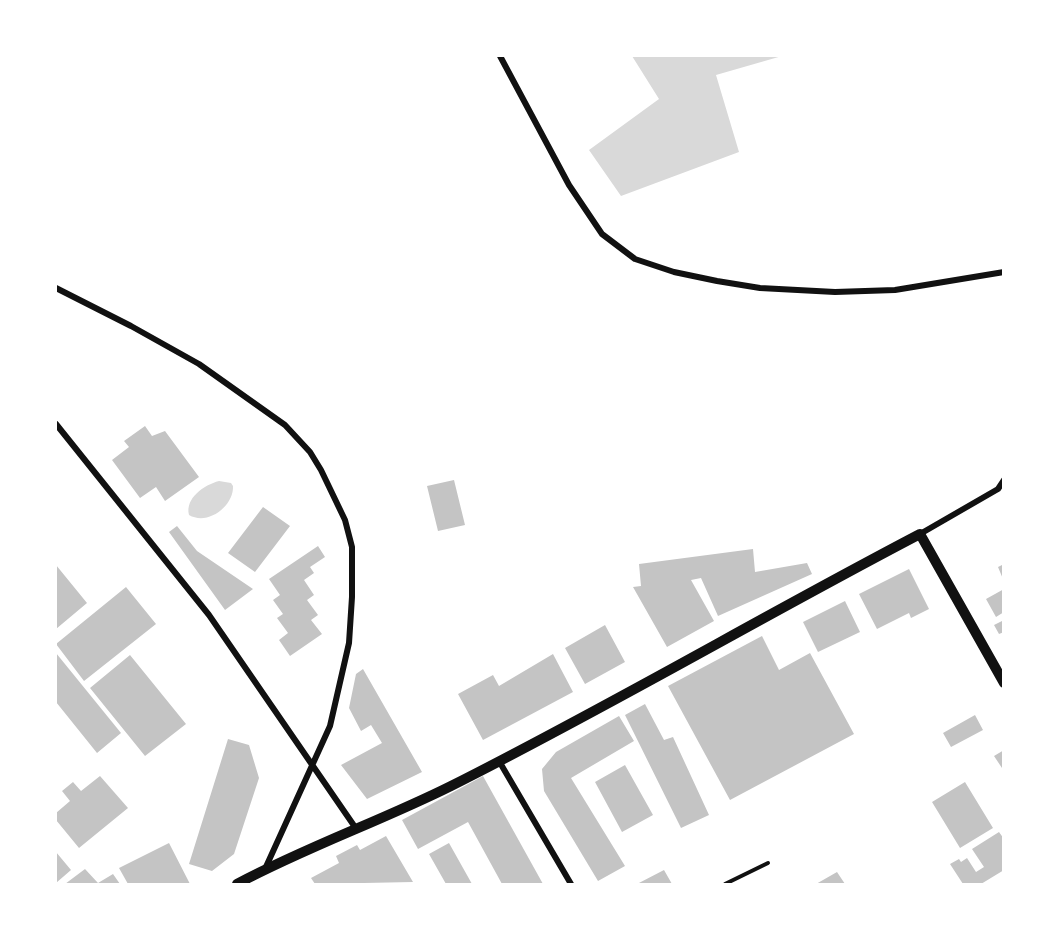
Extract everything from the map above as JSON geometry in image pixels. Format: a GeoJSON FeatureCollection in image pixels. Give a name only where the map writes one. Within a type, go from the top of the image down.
{"type":"FeatureCollection","features":[{"type":"Feature","properties":{"kind":"main road"},"geometry":{"type":"LineString","coordinates":[[237,885],[265,869],[357,831],[499,761],[920,534],[1004,683]]}},
{"type":"Feature","properties":{"kind":"street"},"geometry":{"type":"LineString","coordinates":[[500,56],[569,185],[602,234],[635,259],[674,272],[717,281],[760,288],[835,292],[895,290],[1004,272]]}},
{"type":"Feature","properties":{"kind":"street"},"geometry":{"type":"LineString","coordinates":[[56,288],[199,364],[285,425],[310,452],[345,520],[353,565],[349,643],[330,726],[265,869]]}},
{"type":"Feature","properties":{"kind":"street"},"geometry":{"type":"LineString","coordinates":[[56,424],[209,615],[312,769],[357,831]]}},
{"type":"Feature","properties":{"kind":"street"},"geometry":{"type":"LineString","coordinates":[[920,534],[1001,491],[1004,480]]}},
{"type":"Feature","properties":{"kind":"street"},"geometry":{"type":"LineString","coordinates":[[499,761],[571,885]]}},
{"type":"Feature","properties":{"kind":"lane"},"geometry":{"type":"LineString","coordinates":[[725,885],[768,862]]}},
{"type":"Feature","properties":{"kind":"shaded area"},"geometry":{"type":"Polygon","coordinates":[[[632,56],[782,56],[716,75],[739,152],[621,196],[589,150],[659,99],[632,56]]]}},
{"type":"Feature","properties":{"kind":"shaded area"},"geometry":{"type":"Polygon","coordinates":[[[219,481],[231,483],[233,486],[225,507],[212,516],[204,518],[189,515],[190,503],[197,493],[219,481]]]}},
{"type":"Feature","properties":{"kind":"building"},"geometry":{"type":"Polygon","coordinates":[[[145,426],[152,436],[165,431],[199,477],[165,501],[156,487],[140,498],[112,460],[129,447],[124,441],[145,426]]]}},
{"type":"Feature","properties":{"kind":"building"},"geometry":{"type":"Polygon","coordinates":[[[454,480],[465,525],[438,531],[427,486],[454,480]]]}},
{"type":"Feature","properties":{"kind":"building"},"geometry":{"type":"Polygon","coordinates":[[[263,507],[290,526],[255,572],[228,553],[263,507]]]}},
{"type":"Feature","properties":{"kind":"building"},"geometry":{"type":"Polygon","coordinates":[[[177,526],[197,551],[253,589],[225,610],[169,532],[177,526]]]}},
{"type":"Feature","properties":{"kind":"building"},"geometry":{"type":"Polygon","coordinates":[[[318,546],[325,557],[310,567],[314,573],[304,580],[314,595],[307,600],[318,615],[311,620],[322,634],[290,656],[279,640],[288,633],[277,618],[283,614],[273,600],[280,595],[269,579],[318,546]]]}},
{"type":"Feature","properties":{"kind":"building"},"geometry":{"type":"Polygon","coordinates":[[[753,549],[755,572],[807,563],[812,574],[718,616],[701,578],[691,580],[714,621],[667,647],[633,587],[641,586],[639,564],[753,549]]]}},
{"type":"Feature","properties":{"kind":"building"},"geometry":{"type":"Polygon","coordinates":[[[1004,564],[1004,579],[1003,579],[998,567],[1004,564]]]}},
{"type":"Feature","properties":{"kind":"building"},"geometry":{"type":"Polygon","coordinates":[[[56,565],[87,603],[56,629],[56,565]]]}},
{"type":"Feature","properties":{"kind":"building"},"geometry":{"type":"Polygon","coordinates":[[[909,569],[929,609],[911,618],[909,613],[877,629],[859,594],[909,569]]]}},
{"type":"Feature","properties":{"kind":"building"},"geometry":{"type":"Polygon","coordinates":[[[126,587],[156,624],[84,681],[56,644],[126,587]]]}},
{"type":"Feature","properties":{"kind":"building"},"geometry":{"type":"Polygon","coordinates":[[[1004,589],[1004,612],[996,617],[986,599],[1004,589]]]}},
{"type":"Feature","properties":{"kind":"building"},"geometry":{"type":"Polygon","coordinates":[[[845,601],[860,632],[818,652],[803,622],[845,601]]]}},
{"type":"Feature","properties":{"kind":"building"},"geometry":{"type":"Polygon","coordinates":[[[1004,620],[1004,632],[999,634],[994,625],[1004,620]]]}},
{"type":"Feature","properties":{"kind":"building"},"geometry":{"type":"Polygon","coordinates":[[[605,625],[625,662],[585,684],[565,648],[605,625]]]}},
{"type":"Feature","properties":{"kind":"building"},"geometry":{"type":"Polygon","coordinates":[[[762,636],[779,670],[810,653],[854,734],[730,800],[668,686],[762,636]]]}},
{"type":"Feature","properties":{"kind":"building"},"geometry":{"type":"Polygon","coordinates":[[[56,653],[121,733],[97,753],[56,702],[56,653]]]}},
{"type":"Feature","properties":{"kind":"building"},"geometry":{"type":"Polygon","coordinates":[[[553,654],[573,692],[483,740],[458,694],[493,675],[499,686],[553,654]]]}},
{"type":"Feature","properties":{"kind":"building"},"geometry":{"type":"Polygon","coordinates":[[[130,655],[186,724],[145,756],[90,688],[130,655]]]}},
{"type":"Feature","properties":{"kind":"building"},"geometry":{"type":"Polygon","coordinates":[[[363,669],[422,772],[367,799],[341,765],[382,743],[371,725],[361,731],[349,708],[356,674],[363,669]]]}},
{"type":"Feature","properties":{"kind":"building"},"geometry":{"type":"Polygon","coordinates":[[[645,704],[664,740],[673,737],[709,815],[681,828],[625,715],[645,704]]]}},
{"type":"Feature","properties":{"kind":"building"},"geometry":{"type":"Polygon","coordinates":[[[975,715],[983,730],[951,747],[943,733],[975,715]]]}},
{"type":"Feature","properties":{"kind":"building"},"geometry":{"type":"Polygon","coordinates":[[[619,716],[634,741],[571,778],[625,866],[598,881],[544,791],[542,769],[556,752],[619,716]]]}},
{"type":"Feature","properties":{"kind":"building"},"geometry":{"type":"Polygon","coordinates":[[[228,739],[249,745],[259,778],[234,854],[212,871],[189,864],[228,739]]]}},
{"type":"Feature","properties":{"kind":"building"},"geometry":{"type":"Polygon","coordinates":[[[1004,750],[1004,771],[994,756],[1004,750]]]}},
{"type":"Feature","properties":{"kind":"building"},"geometry":{"type":"Polygon","coordinates":[[[625,765],[653,815],[622,832],[595,782],[625,765]]]}},
{"type":"Feature","properties":{"kind":"building"},"geometry":{"type":"Polygon","coordinates":[[[100,776],[128,808],[79,848],[56,820],[56,813],[70,801],[62,791],[73,782],[81,791],[100,776]]]}},
{"type":"Feature","properties":{"kind":"building"},"geometry":{"type":"Polygon","coordinates":[[[483,776],[543,884],[502,884],[468,822],[418,849],[402,820],[483,776]]]}},
{"type":"Feature","properties":{"kind":"building"},"geometry":{"type":"Polygon","coordinates":[[[965,782],[993,828],[960,848],[932,802],[965,782]]]}},
{"type":"Feature","properties":{"kind":"building"},"geometry":{"type":"Polygon","coordinates":[[[999,832],[1004,839],[1004,870],[981,884],[963,884],[950,864],[967,858],[976,872],[984,867],[972,849],[999,832]]]}},
{"type":"Feature","properties":{"kind":"building"},"geometry":{"type":"Polygon","coordinates":[[[386,836],[413,882],[315,884],[311,878],[339,863],[336,856],[357,845],[360,850],[386,836]]]}},
{"type":"Feature","properties":{"kind":"building"},"geometry":{"type":"Polygon","coordinates":[[[169,843],[190,884],[128,884],[119,868],[169,843]]]}},
{"type":"Feature","properties":{"kind":"building"},"geometry":{"type":"Polygon","coordinates":[[[449,843],[472,884],[446,884],[429,854],[449,843]]]}},
{"type":"Feature","properties":{"kind":"building"},"geometry":{"type":"Polygon","coordinates":[[[56,852],[71,870],[56,883],[56,852]]]}},
{"type":"Feature","properties":{"kind":"building"},"geometry":{"type":"Polygon","coordinates":[[[85,869],[98,883],[113,874],[120,884],[65,884],[85,869]]]}},
{"type":"Feature","properties":{"kind":"building"},"geometry":{"type":"Polygon","coordinates":[[[664,870],[672,884],[637,884],[664,870]]]}},
{"type":"Feature","properties":{"kind":"building"},"geometry":{"type":"Polygon","coordinates":[[[837,872],[845,884],[816,884],[837,872]]]}}]}
